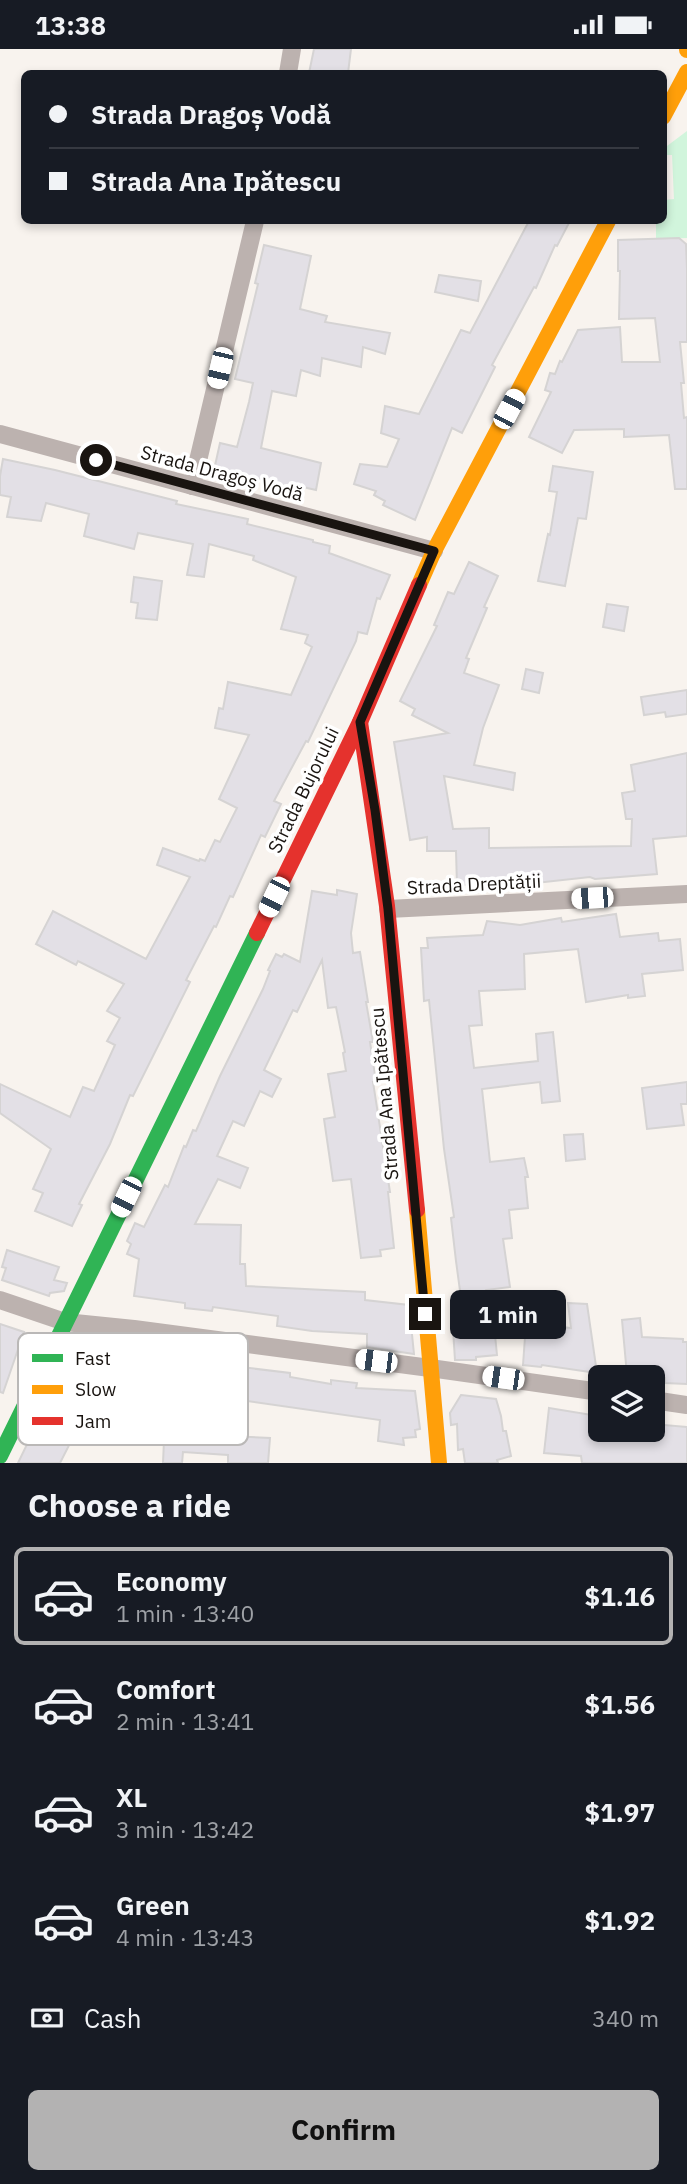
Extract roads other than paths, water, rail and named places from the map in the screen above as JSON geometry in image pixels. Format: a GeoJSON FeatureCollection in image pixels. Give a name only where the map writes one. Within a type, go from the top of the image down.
{"type":"FeatureCollection","features":[{"type":"Feature","properties":{"kind":"street"},"geometry":{"type":"LineString","coordinates":[[288,70],[292,49]]}},
{"type":"Feature","properties":{"kind":"street"},"geometry":{"type":"LineString","coordinates":[[667,110],[687,72]]}},
{"type":"Feature","properties":{"kind":"street"},"geometry":{"type":"LineString","coordinates":[[192,486],[254,224]]}},
{"type":"Feature","properties":{"kind":"street","name":"Strada Bujorului"},"geometry":{"type":"LineString","coordinates":[[60,1333],[360,722],[434,551],[606,224]]}},
{"type":"Feature","properties":{"kind":"street","name":"Strada Dragoș Vodă"},"geometry":{"type":"LineString","coordinates":[[0,434],[434,551]]}},
{"type":"Feature","properties":{"kind":"street","name":"Strada Ana Ipătescu"},"geometry":{"type":"LineString","coordinates":[[360,722],[388,909],[439,1463]]}},
{"type":"Feature","properties":{"kind":"street","name":"Strada Dreptății"},"geometry":{"type":"LineString","coordinates":[[388,909],[687,894]]}},
{"type":"Feature","properties":{"kind":"street"},"geometry":{"type":"LineString","coordinates":[[0,1300],[65,1322],[164,1333]]}},
{"type":"Feature","properties":{"kind":"street"},"geometry":{"type":"LineString","coordinates":[[248,1344],[588,1390]]}},
{"type":"Feature","properties":{"kind":"street"},"geometry":{"type":"LineString","coordinates":[[665,1402],[687,1405]]}},
{"type":"Feature","properties":{"kind":"street","name":"Strada Bujorului"},"geometry":{"type":"LineString","coordinates":[[0,1456],[18,1419]]}}]}
